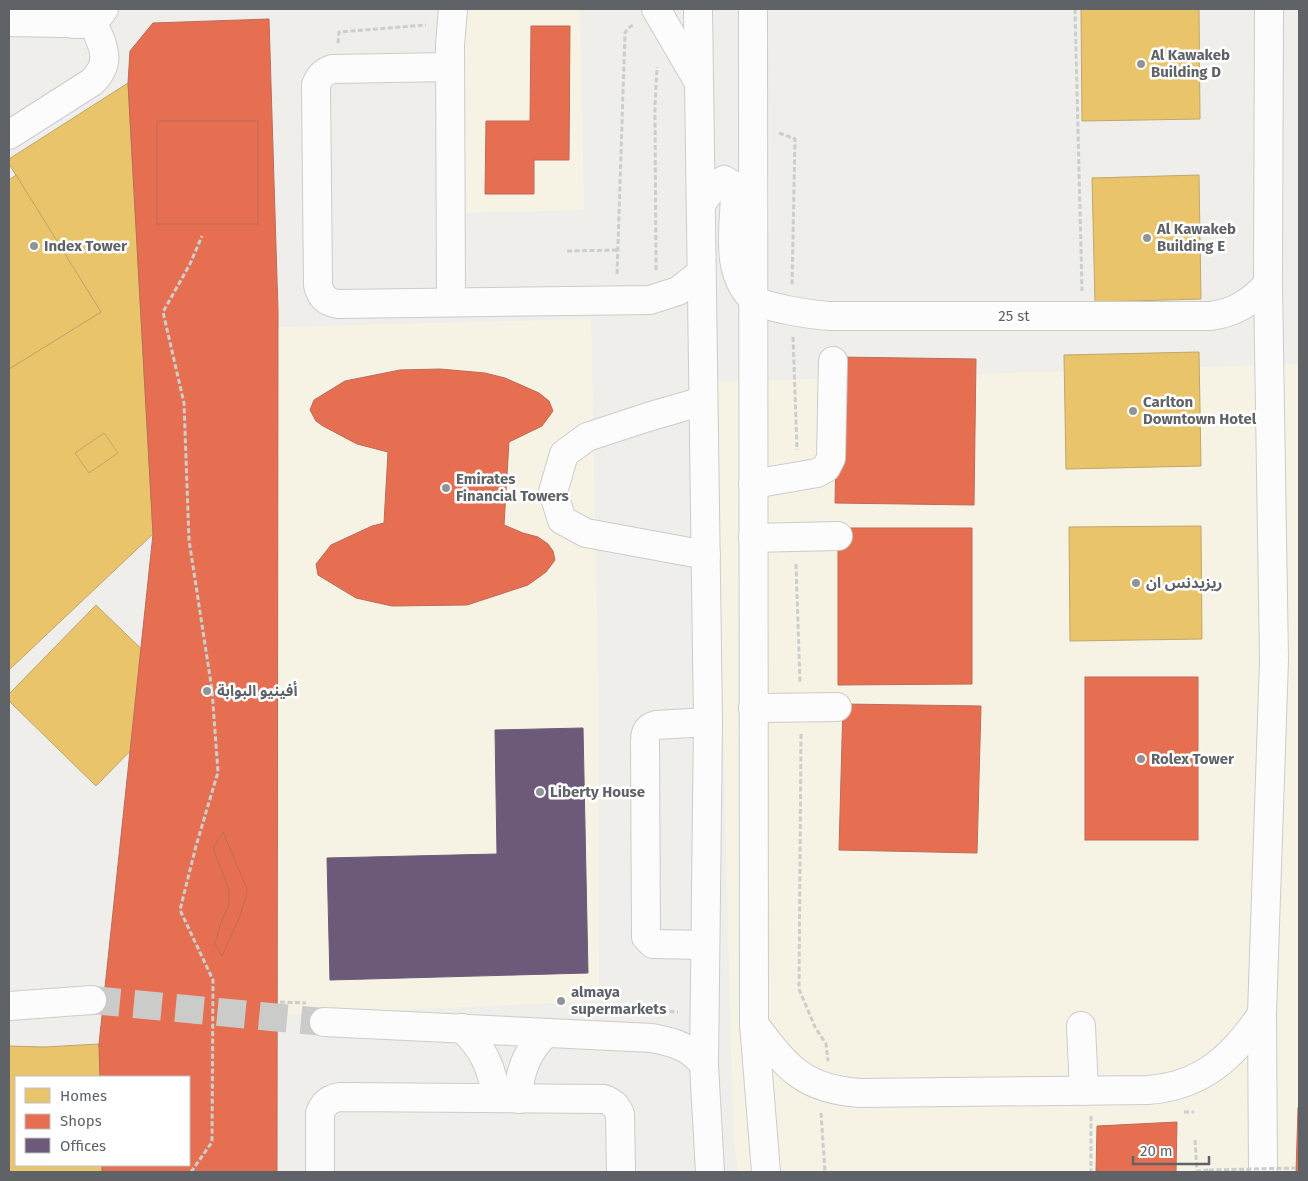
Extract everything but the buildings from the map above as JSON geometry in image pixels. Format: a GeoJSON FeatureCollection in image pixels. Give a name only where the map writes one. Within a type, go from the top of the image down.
{"type":"FeatureCollection","features":[{"type":"Feature","properties":{"kind":"street"},"geometry":{"type":"LineString","coordinates":[[9,12],[13,9]]}},
{"type":"Feature","properties":{"kind":"street"},"geometry":{"type":"LineString","coordinates":[[452,302],[450,45],[453,9]]}},
{"type":"Feature","properties":{"kind":"street"},"geometry":{"type":"LineString","coordinates":[[698,9],[708,722],[704,1065],[710,1172]]}},
{"type":"Feature","properties":{"kind":"street"},"geometry":{"type":"LineString","coordinates":[[753,9],[754,1024],[766,1172]]}},
{"type":"Feature","properties":{"kind":"street"},"geometry":{"type":"LineString","coordinates":[[1263,1172],[1262,1014],[1274,660],[1268,284],[1269,9]]}},
{"type":"Feature","properties":{"kind":"street"},"geometry":{"type":"LineString","coordinates":[[9,22],[54,16],[73,25],[98,15],[105,56],[104,66],[92,82],[9,135]]}},
{"type":"Feature","properties":{"kind":"street"},"geometry":{"type":"LineString","coordinates":[[647,16],[700,86]]}},
{"type":"Feature","properties":{"kind":"street"},"geometry":{"type":"LineString","coordinates":[[450,67],[332,69],[322,75],[316,85],[318,285],[321,295],[325,300],[338,304],[650,300],[678,291],[701,273]]}},
{"type":"Feature","properties":{"kind":"street"},"geometry":{"type":"LineString","coordinates":[[701,204],[719,182],[724,180],[734,185],[734,266],[738,277],[753,299]]}},
{"type":"Feature","properties":{"kind":"street","name":"25 st"},"geometry":{"type":"LineString","coordinates":[[753,299],[792,311],[830,316],[1222,315],[1240,308],[1255,298],[1268,284]]}},
{"type":"Feature","properties":{"kind":"street"},"geometry":{"type":"LineString","coordinates":[[753,484],[822,471],[826,468],[831,458],[833,361]]}},
{"type":"Feature","properties":{"kind":"street"},"geometry":{"type":"LineString","coordinates":[[703,401],[587,437],[564,454],[553,492],[562,520],[586,533],[706,555]]}},
{"type":"Feature","properties":{"kind":"street"},"geometry":{"type":"LineString","coordinates":[[753,538],[838,536]]}},
{"type":"Feature","properties":{"kind":"street"},"geometry":{"type":"LineString","coordinates":[[753,708],[837,707]]}},
{"type":"Feature","properties":{"kind":"street"},"geometry":{"type":"LineString","coordinates":[[704,945],[652,944],[646,937],[645,741],[647,730],[656,724],[708,722]]}},
{"type":"Feature","properties":{"kind":"street"},"geometry":{"type":"LineString","coordinates":[[9,1006],[92,1000]]}},
{"type":"Feature","properties":{"kind":"street"},"geometry":{"type":"LineString","coordinates":[[754,1024],[788,1066],[804,1078],[822,1087],[840,1092],[1148,1090],[1168,1089],[1183,1084],[1213,1068],[1235,1049],[1262,1014]]}},
{"type":"Feature","properties":{"kind":"street"},"geometry":{"type":"LineString","coordinates":[[324,1022],[660,1039],[683,1047],[697,1055],[704,1065]]}},
{"type":"Feature","properties":{"kind":"street"},"geometry":{"type":"LineString","coordinates":[[1081,1026],[1084,1091]]}},
{"type":"Feature","properties":{"kind":"street"},"geometry":{"type":"LineString","coordinates":[[462,1028],[472,1038],[487,1060],[508,1099]]}},
{"type":"Feature","properties":{"kind":"street"},"geometry":{"type":"LineString","coordinates":[[508,1099],[520,1079],[525,1060],[546,1033]]}},
{"type":"Feature","properties":{"kind":"street"},"geometry":{"type":"LineString","coordinates":[[320,1172],[320,1113],[323,1106],[334,1098],[604,1099],[617,1107],[620,1114],[621,1172]]}},
{"type":"Feature","properties":{"kind":"path"},"geometry":{"type":"LineString","coordinates":[[1075,9],[1082,316]]}},
{"type":"Feature","properties":{"kind":"path"},"geometry":{"type":"LineString","coordinates":[[617,276],[625,33],[632,25],[647,16]]}},
{"type":"Feature","properties":{"kind":"path"},"geometry":{"type":"LineString","coordinates":[[656,275],[655,106],[657,64]]}},
{"type":"Feature","properties":{"kind":"path"},"geometry":{"type":"LineString","coordinates":[[753,124],[795,139],[792,311],[798,476]]}},
{"type":"Feature","properties":{"kind":"path"},"geometry":{"type":"LineString","coordinates":[[191,1172],[212,1142],[213,980],[180,910],[196,846],[218,772],[212,690],[189,540],[184,403],[163,312],[190,264],[202,236]]}},
{"type":"Feature","properties":{"kind":"path"},"geometry":{"type":"LineString","coordinates":[[567,251],[618,250]]}},
{"type":"Feature","properties":{"kind":"path"},"geometry":{"type":"LineString","coordinates":[[795,537],[801,708],[799,989],[826,1044],[829,1070],[822,1087],[821,1106],[825,1172]]}},
{"type":"Feature","properties":{"kind":"path"},"geometry":{"type":"LineString","coordinates":[[1175,1112],[1194,1112]]}},
{"type":"Feature","properties":{"kind":"path"},"geometry":{"type":"LineString","coordinates":[[1092,1172],[1091,1116],[1100,1115]]}},
{"type":"Feature","properties":{"kind":"path"},"geometry":{"type":"LineString","coordinates":[[1195,1140],[1197,1171],[1296,1168]]}},
{"type":"Feature","properties":{"kind":"shaded area"},"geometry":{"type":"Polygon","coordinates":[[[460,9],[580,9],[584,210],[463,213],[460,9]]]}},
{"type":"Feature","properties":{"kind":"shaded area"},"geometry":{"type":"Polygon","coordinates":[[[591,319],[598,665],[599,1001],[260,1016],[245,328],[591,319]]]}},
{"type":"Feature","properties":{"kind":"shaded area"},"geometry":{"type":"Polygon","coordinates":[[[1299,364],[1299,1172],[738,1172],[733,1133],[715,382],[1299,364]]]}},
{"type":"Feature","properties":{"kind":"tunnel"},"geometry":{"type":"LineString","coordinates":[[92,1000],[324,1022]]}},
{"type":"Feature","properties":{"kind":"place","name":"Al Kawakeb Building D"},"geometry":{"type":"Point","coordinates":[1141,64]}},
{"type":"Feature","properties":{"kind":"place","name":"Al Kawakeb Building E"},"geometry":{"type":"Point","coordinates":[1147,238]}},
{"type":"Feature","properties":{"kind":"place","name":"Index Tower"},"geometry":{"type":"Point","coordinates":[34,246]}},
{"type":"Feature","properties":{"kind":"place","name":"Carlton Downtown Hotel"},"geometry":{"type":"Point","coordinates":[1133,411]}},
{"type":"Feature","properties":{"kind":"place","name":"Emirates Financial Towers"},"geometry":{"type":"Point","coordinates":[446,488]}},
{"type":"Feature","properties":{"kind":"place","name":"ريزيدنس ان"},"geometry":{"type":"Point","coordinates":[1136,583]}},
{"type":"Feature","properties":{"kind":"place","name":"أفينيو البوابة"},"geometry":{"type":"Point","coordinates":[207,691]}},
{"type":"Feature","properties":{"kind":"place","name":"Rolex Tower"},"geometry":{"type":"Point","coordinates":[1141,759]}},
{"type":"Feature","properties":{"kind":"place","name":"Liberty House"},"geometry":{"type":"Point","coordinates":[540,792]}},
{"type":"Feature","properties":{"kind":"place","name":"almaya supermarkets"},"geometry":{"type":"Point","coordinates":[561,1001]}}]}
